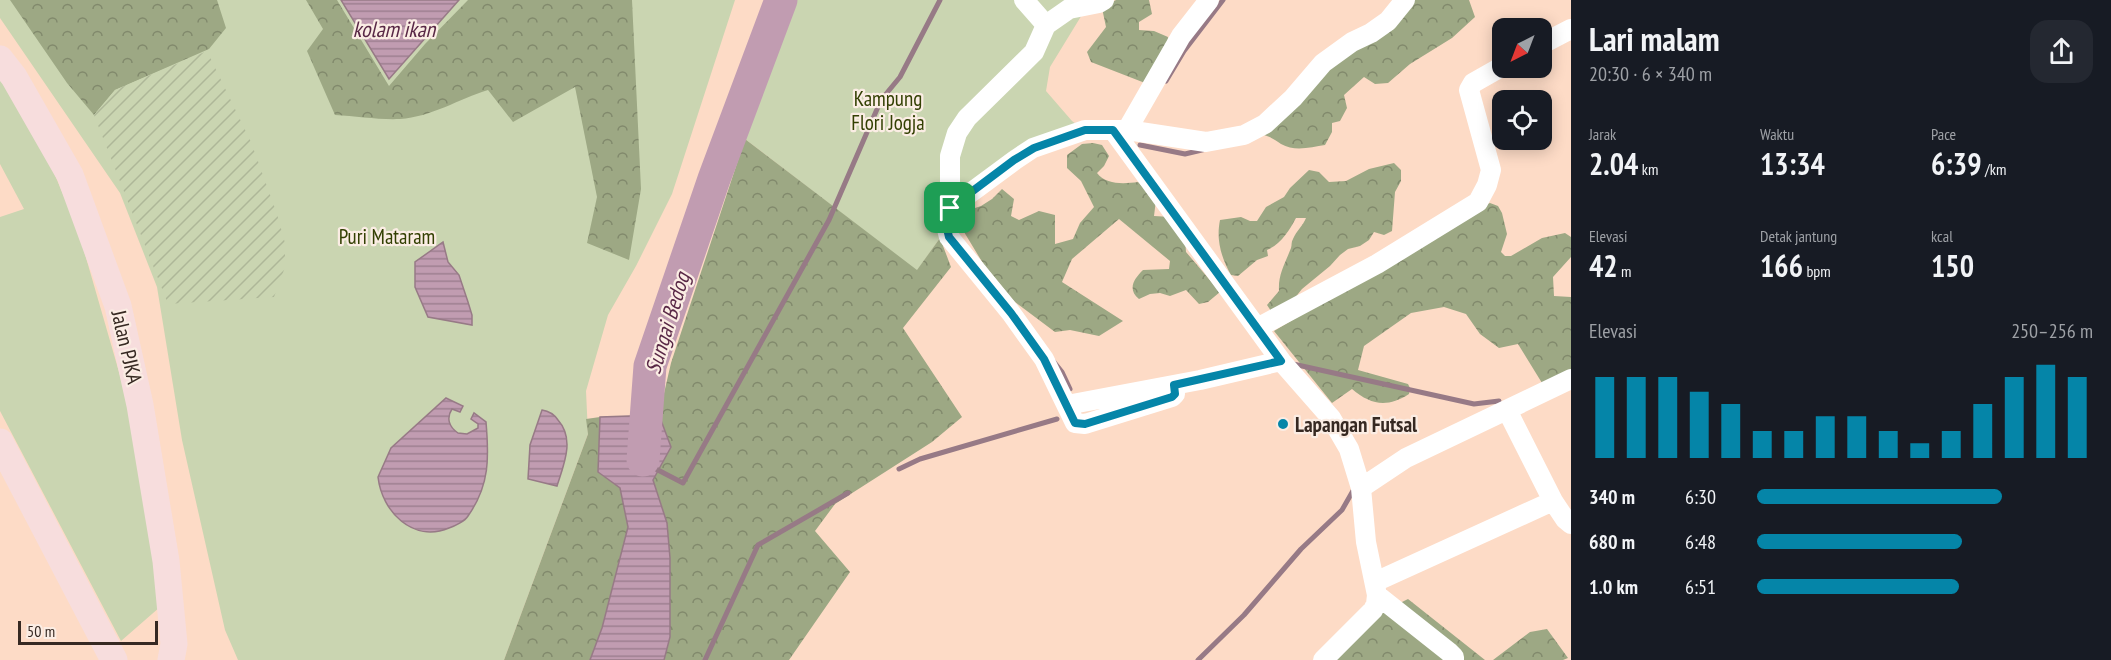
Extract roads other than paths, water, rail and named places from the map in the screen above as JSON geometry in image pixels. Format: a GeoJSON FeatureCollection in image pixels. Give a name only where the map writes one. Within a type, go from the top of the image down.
{"type":"FeatureCollection","features":[{"type":"Feature","properties":{"kind":"main road","name":"Jalan PJKA"},"geometry":{"type":"LineString","coordinates":[[0,59],[14,77],[70,175],[118,306],[140,405],[166,561],[174,644],[171,660]]}},
{"type":"Feature","properties":{"kind":"main road"},"geometry":{"type":"LineString","coordinates":[[0,442],[114,660]]}},
{"type":"Feature","properties":{"kind":"street"},"geometry":{"type":"LineString","coordinates":[[1024,0],[1046,25]]}},
{"type":"Feature","properties":{"kind":"street"},"geometry":{"type":"LineString","coordinates":[[1104,0],[1069,9],[1046,25],[1034,52],[968,118],[957,133],[950,156],[950,208],[945,220],[949,237],[1011,313],[1044,359],[1067,405],[1174,385],[1281,361]]}},
{"type":"Feature","properties":{"kind":"street"},"geometry":{"type":"LineString","coordinates":[[1120,130],[1209,0]]}},
{"type":"Feature","properties":{"kind":"street"},"geometry":{"type":"LineString","coordinates":[[950,208],[1014,160],[1034,148],[1085,130],[1120,130],[1206,142],[1244,135],[1265,124],[1293,98],[1323,63],[1352,42],[1388,21],[1405,0]]}},
{"type":"Feature","properties":{"kind":"street"},"geometry":{"type":"LineString","coordinates":[[1552,39],[1571,29]]}},
{"type":"Feature","properties":{"kind":"street"},"geometry":{"type":"LineString","coordinates":[[1257,328],[1377,264],[1478,202],[1487,185],[1491,170],[1468,90],[1473,83],[1492,72]]}},
{"type":"Feature","properties":{"kind":"street"},"geometry":{"type":"LineString","coordinates":[[1120,130],[1257,328],[1281,361],[1331,418],[1349,449],[1361,488],[1366,542],[1376,589],[1376,603],[1372,610],[1323,660]]}},
{"type":"Feature","properties":{"kind":"street"},"geometry":{"type":"LineString","coordinates":[[1361,488],[1406,458],[1571,379]]}},
{"type":"Feature","properties":{"kind":"street"},"geometry":{"type":"LineString","coordinates":[[1507,410],[1553,501],[1571,524]]}},
{"type":"Feature","properties":{"kind":"street"},"geometry":{"type":"LineString","coordinates":[[1376,589],[1553,501]]}},
{"type":"Feature","properties":{"kind":"street"},"geometry":{"type":"LineString","coordinates":[[1376,589],[1449,652],[1454,660]]}},
{"type":"Feature","properties":{"kind":"water","name":"kolam ikan"},"geometry":{"type":"Polygon","coordinates":[[[341,0],[459,0],[389,79],[341,0]]]}},
{"type":"Feature","properties":{"kind":"water"},"geometry":{"type":"Polygon","coordinates":[[[443,242],[448,262],[459,275],[472,315],[472,325],[428,317],[415,287],[415,262],[443,242]]]}},
{"type":"Feature","properties":{"kind":"water"},"geometry":{"type":"Polygon","coordinates":[[[446,398],[463,406],[460,412],[452,409],[449,416],[452,428],[458,433],[467,434],[478,428],[478,424],[471,419],[474,413],[486,422],[488,447],[484,482],[481,493],[467,518],[436,532],[423,531],[412,528],[393,512],[386,502],[378,477],[391,448],[446,398]]]}},
{"type":"Feature","properties":{"kind":"water"},"geometry":{"type":"Polygon","coordinates":[[[542,410],[555,416],[566,435],[566,452],[557,486],[528,479],[530,445],[542,410]]]}},
{"type":"Feature","properties":{"kind":"water"},"geometry":{"type":"Polygon","coordinates":[[[659,415],[671,447],[653,480],[667,523],[670,558],[670,637],[664,660],[590,660],[602,628],[628,527],[620,488],[598,472],[600,417],[659,415]]]}},
{"type":"Feature","properties":{"kind":"waterway","name":"Sungai Bedog"},"geometry":{"type":"LineString","coordinates":[[643,460],[650,366],[714,179],[781,0]]}},
{"type":"Feature","properties":{"kind":"waterway"},"geometry":{"type":"LineString","coordinates":[[654,468],[683,483],[829,220],[881,100],[900,77],[940,0]]}},
{"type":"Feature","properties":{"kind":"waterway"},"geometry":{"type":"LineString","coordinates":[[1166,81],[1184,51],[1223,0]]}},
{"type":"Feature","properties":{"kind":"waterway"},"geometry":{"type":"LineString","coordinates":[[1140,145],[1185,154],[1206,149]]}},
{"type":"Feature","properties":{"kind":"waterway"},"geometry":{"type":"LineString","coordinates":[[1054,362],[1070,389]]}},
{"type":"Feature","properties":{"kind":"waterway"},"geometry":{"type":"LineString","coordinates":[[1293,364],[1474,404],[1499,401]]}},
{"type":"Feature","properties":{"kind":"waterway"},"geometry":{"type":"LineString","coordinates":[[899,469],[920,459],[1057,419]]}},
{"type":"Feature","properties":{"kind":"waterway"},"geometry":{"type":"LineString","coordinates":[[1198,660],[1244,615],[1301,549],[1342,510],[1354,489]]}},
{"type":"Feature","properties":{"kind":"waterway"},"geometry":{"type":"LineString","coordinates":[[705,660],[758,545],[848,493]]}},
{"type":"Feature","properties":{"kind":"place","name":"Lapangan Futsal"},"geometry":{"type":"Point","coordinates":[1283,424]}},
{"type":"Feature","properties":{"kind":"park label","name":"Kampung Flori Jogja"},"geometry":{"type":"Point","coordinates":[888,110]}},
{"type":"Feature","properties":{"kind":"park label","name":"Puri Mataram"},"geometry":{"type":"Point","coordinates":[387,236]}}]}
